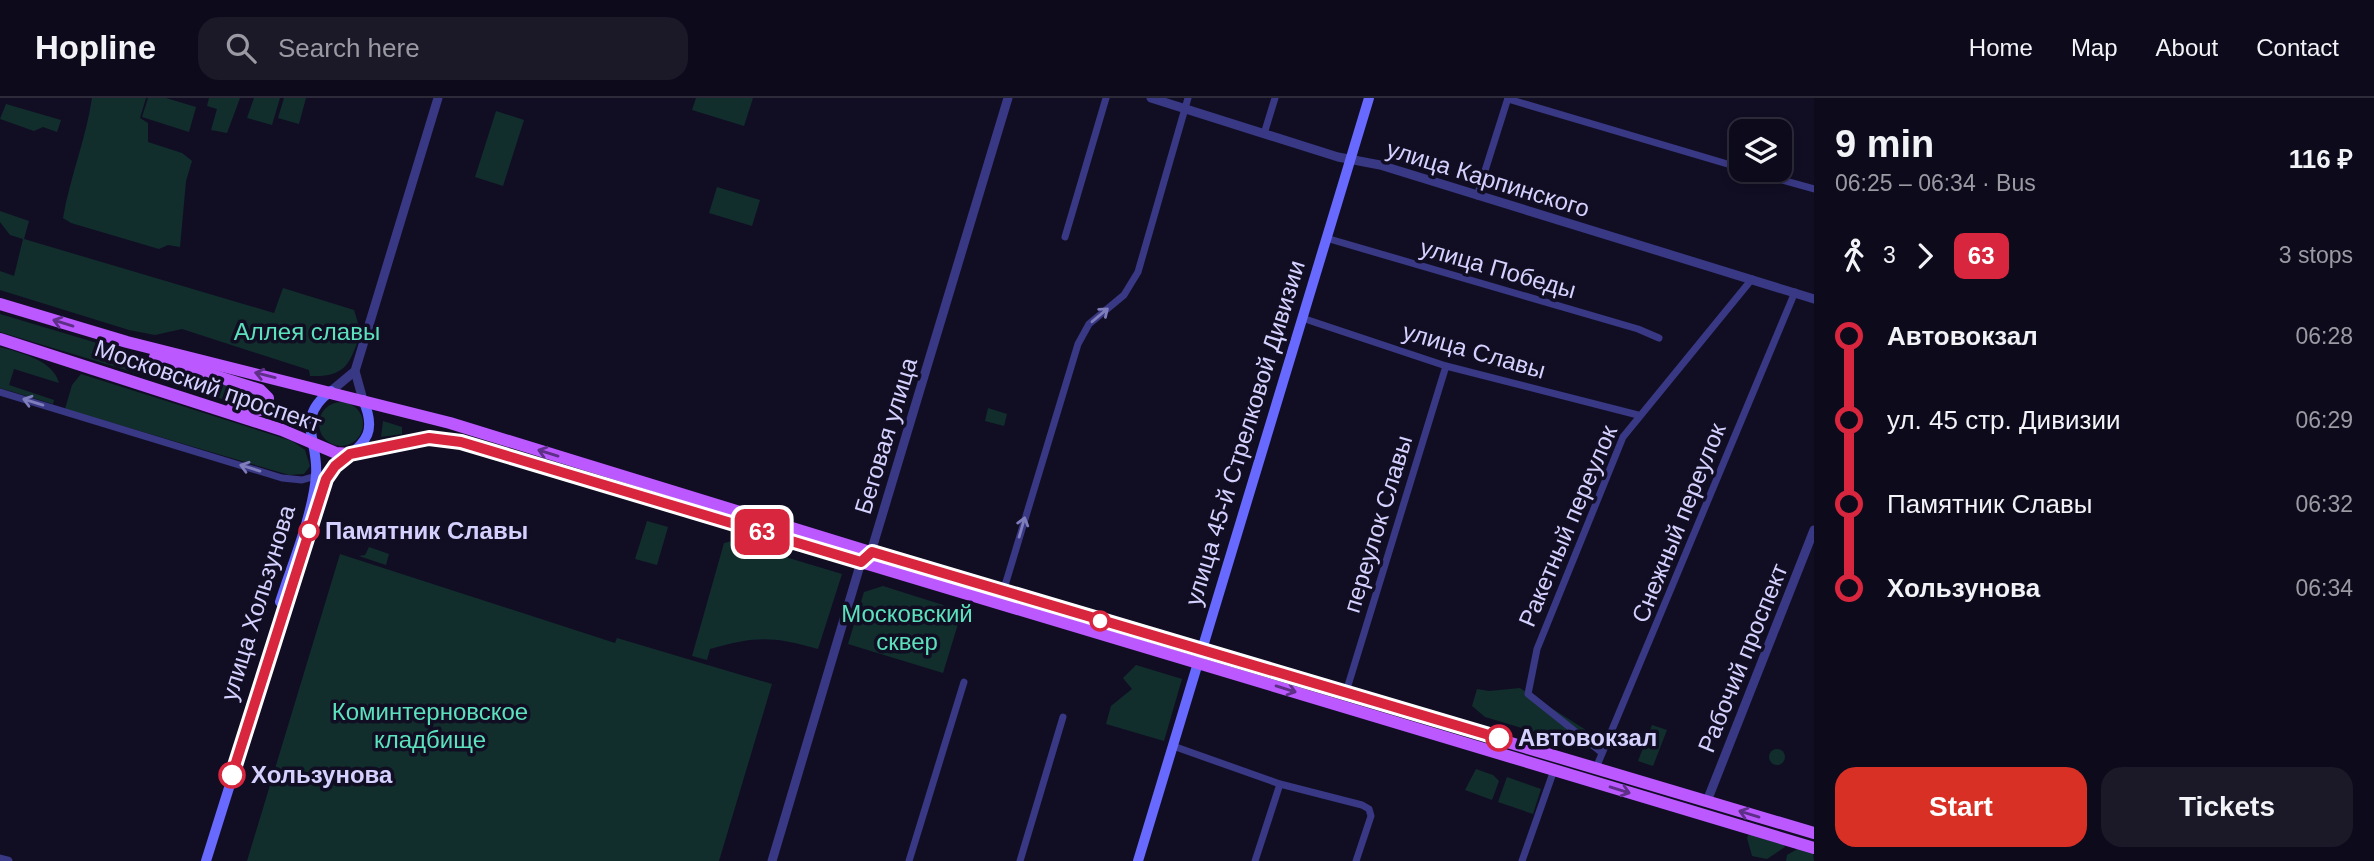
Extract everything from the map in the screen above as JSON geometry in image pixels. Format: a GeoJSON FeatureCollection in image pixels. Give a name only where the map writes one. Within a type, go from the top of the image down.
{"type":"FeatureCollection","features":[{"type":"Feature","properties":{"kind":"main road","name":"улица 45-й Стрелковой Дивизии"},"geometry":{"type":"LineString","coordinates":[[1138,861],[1369,98]]}},
{"type":"Feature","properties":{"kind":"main road","name":"Московский проспект"},"geometry":{"type":"LineString","coordinates":[[0,304],[127,342],[450,423],[1003,592],[1554,770],[1814,848]]}},
{"type":"Feature","properties":{"kind":"main road","name":"Московский проспект"},"geometry":{"type":"LineString","coordinates":[[0,339],[207,405],[313,443],[327,451],[350,454],[441,438],[861,562],[1346,692],[1814,833]]}},
{"type":"Feature","properties":{"kind":"main road"},"geometry":{"type":"LineString","coordinates":[[127,342],[143,353],[260,390],[268,398],[264,408],[255,411],[207,405]]}},
{"type":"Feature","properties":{"kind":"main road","name":"улица Хользунова"},"geometry":{"type":"LineString","coordinates":[[200,861],[316,476],[310,419],[313,408],[331,391]]}},
{"type":"Feature","properties":{"kind":"main road","name":"улица Хользунова"},"geometry":{"type":"LineString","coordinates":[[206,861],[326,479],[335,466],[362,445],[369,434],[369,415],[363,400]]}},
{"type":"Feature","properties":{"kind":"main road"},"geometry":{"type":"LineString","coordinates":[[1554,770],[1559,757]]}},
{"type":"Feature","properties":{"kind":"street"},"geometry":{"type":"LineString","coordinates":[[355,372],[438,98]]}},
{"type":"Feature","properties":{"kind":"street","name":"Беговая улица"},"geometry":{"type":"LineString","coordinates":[[861,562],[872,552],[1008,98]]}},
{"type":"Feature","properties":{"kind":"street"},"geometry":{"type":"LineString","coordinates":[[1065,237],[1106,98]]}},
{"type":"Feature","properties":{"kind":"street","name":"улица Карпинского"},"geometry":{"type":"LineString","coordinates":[[1151,98],[1814,299]]}},
{"type":"Feature","properties":{"kind":"street"},"geometry":{"type":"LineString","coordinates":[[1003,592],[1078,344],[1089,324],[1124,295],[1138,272],[1188,98]]}},
{"type":"Feature","properties":{"kind":"street"},"geometry":{"type":"LineString","coordinates":[[1264,134],[1275,98]]}},
{"type":"Feature","properties":{"kind":"street"},"geometry":{"type":"LineString","coordinates":[[1477,196],[1508,99],[1729,164]]}},
{"type":"Feature","properties":{"kind":"street"},"geometry":{"type":"LineString","coordinates":[[1787,182],[1814,190]]}},
{"type":"Feature","properties":{"kind":"street","name":"улица Победы"},"geometry":{"type":"LineString","coordinates":[[1326,238],[1638,329],[1659,338]]}},
{"type":"Feature","properties":{"kind":"street","name":"Ракетный переулок"},"geometry":{"type":"LineString","coordinates":[[1601,752],[1528,694],[1528,683],[1537,649],[1623,438],[1638,415],[1752,279]]}},
{"type":"Feature","properties":{"kind":"street","name":"Снежный переулок"},"geometry":{"type":"LineString","coordinates":[[1596,768],[1795,292]]}},
{"type":"Feature","properties":{"kind":"street","name":"улица Славы"},"geometry":{"type":"LineString","coordinates":[[1302,317],[1447,366],[1638,415]]}},
{"type":"Feature","properties":{"kind":"street","name":"переулок Славы"},"geometry":{"type":"LineString","coordinates":[[1346,692],[1447,366]]}},
{"type":"Feature","properties":{"kind":"street","name":"улица Хользунова"},"geometry":{"type":"LineString","coordinates":[[331,391],[355,372],[363,400]]}},
{"type":"Feature","properties":{"kind":"street"},"geometry":{"type":"LineString","coordinates":[[0,392],[282,478],[302,480],[316,476]]}},
{"type":"Feature","properties":{"kind":"street","name":"Рабочий проспект"},"geometry":{"type":"LineString","coordinates":[[1707,801],[1814,530]]}},
{"type":"Feature","properties":{"kind":"street"},"geometry":{"type":"LineString","coordinates":[[772,861],[861,562]]}},
{"type":"Feature","properties":{"kind":"street"},"geometry":{"type":"LineString","coordinates":[[909,861],[964,682]]}},
{"type":"Feature","properties":{"kind":"street"},"geometry":{"type":"LineString","coordinates":[[1020,861],[1063,717]]}},
{"type":"Feature","properties":{"kind":"street"},"geometry":{"type":"LineString","coordinates":[[1173,746],[1279,784],[1369,809],[1371,816],[1356,861]]}},
{"type":"Feature","properties":{"kind":"street"},"geometry":{"type":"LineString","coordinates":[[1522,861],[1554,770]]}},
{"type":"Feature","properties":{"kind":"street"},"geometry":{"type":"LineString","coordinates":[[1255,861],[1279,784]]}},
{"type":"Feature","properties":{"kind":"street"},"geometry":{"type":"LineString","coordinates":[[0,859],[8,861]]}},
{"type":"Feature","properties":{"kind":"green space"},"geometry":{"type":"Polygon","coordinates":[[[92,98],[146,98],[140,118],[148,123],[148,142],[182,153],[192,161],[186,181],[180,247],[168,245],[159,249],[71,223],[63,218],[92,98]]]}},
{"type":"Feature","properties":{"kind":"green space"},"geometry":{"type":"Polygon","coordinates":[[[148,98],[166,98],[196,107],[189,132],[142,117],[148,98]]]}},
{"type":"Feature","properties":{"kind":"green space"},"geometry":{"type":"Polygon","coordinates":[[[209,98],[240,98],[227,133],[211,130],[217,109],[207,106],[209,98]]]}},
{"type":"Feature","properties":{"kind":"green space"},"geometry":{"type":"Polygon","coordinates":[[[254,98],[280,98],[272,125],[247,118],[254,98]]]}},
{"type":"Feature","properties":{"kind":"green space"},"geometry":{"type":"Polygon","coordinates":[[[284,98],[306,98],[299,124],[278,118],[284,98]]]}},
{"type":"Feature","properties":{"kind":"green space"},"geometry":{"type":"Polygon","coordinates":[[[696,98],[753,98],[744,126],[692,110],[696,98]]]}},
{"type":"Feature","properties":{"kind":"green space"},"geometry":{"type":"Polygon","coordinates":[[[6,104],[61,120],[57,132],[43,127],[34,131],[0,119],[6,104]]]}},
{"type":"Feature","properties":{"kind":"green space"},"geometry":{"type":"Polygon","coordinates":[[[496,111],[524,120],[503,186],[475,177],[496,111]]]}},
{"type":"Feature","properties":{"kind":"green space"},"geometry":{"type":"Polygon","coordinates":[[[717,187],[760,200],[752,226],[709,213],[717,187]]]}},
{"type":"Feature","properties":{"kind":"green space","name":"Аллея славы"},"geometry":{"type":"Polygon","coordinates":[[[0,211],[29,221],[24,239],[274,313],[283,288],[354,310],[361,333],[345,366],[332,374],[310,376],[309,370],[182,329],[155,335],[129,330],[0,290],[0,271],[14,276],[23,239],[10,235],[0,222],[0,211]]]}},
{"type":"Feature","properties":{"kind":"green space"},"geometry":{"type":"Polygon","coordinates":[[[0,314],[258,391],[265,403],[253,406],[232,402],[0,332],[0,314]]]}},
{"type":"Feature","properties":{"kind":"green space"},"geometry":{"type":"Polygon","coordinates":[[[0,347],[43,363],[56,375],[59,383],[14,369],[9,385],[54,400],[53,404],[0,388],[0,347]]]}},
{"type":"Feature","properties":{"kind":"green space"},"geometry":{"type":"Polygon","coordinates":[[[81,374],[292,441],[305,450],[310,466],[304,474],[289,475],[65,409],[72,385],[81,374]]]}},
{"type":"Feature","properties":{"kind":"green space"},"geometry":{"type":"Polygon","coordinates":[[[341,402],[356,409],[363,424],[356,439],[341,446],[326,439],[319,424],[326,409],[341,402]]]}},
{"type":"Feature","properties":{"kind":"green space"},"geometry":{"type":"Polygon","coordinates":[[[988,408],[1007,414],[1004,426],[985,421],[988,408]]]}},
{"type":"Feature","properties":{"kind":"green space"},"geometry":{"type":"Polygon","coordinates":[[[383,421],[402,427],[402,434],[381,437],[383,421]]]}},
{"type":"Feature","properties":{"kind":"green space"},"geometry":{"type":"Polygon","coordinates":[[[647,521],[668,527],[657,565],[635,559],[647,521]]]}},
{"type":"Feature","properties":{"kind":"green space"},"geometry":{"type":"Polygon","coordinates":[[[732,541],[842,574],[818,649],[764,639],[710,649],[707,660],[692,656],[724,543],[732,541]]]}},
{"type":"Feature","properties":{"kind":"green space"},"geometry":{"type":"Polygon","coordinates":[[[369,547],[389,554],[386,565],[359,556],[365,555],[369,547]]]}},
{"type":"Feature","properties":{"kind":"green space","name":"Коминтерновское кладбище"},"geometry":{"type":"Polygon","coordinates":[[[340,554],[615,643],[617,638],[772,684],[719,861],[247,861],[340,554]]]}},
{"type":"Feature","properties":{"kind":"green space","name":"Московский сквер"},"geometry":{"type":"Polygon","coordinates":[[[883,586],[962,611],[943,673],[848,644],[864,592],[883,586]]]}},
{"type":"Feature","properties":{"kind":"green space"},"geometry":{"type":"Polygon","coordinates":[[[1136,665],[1182,679],[1164,741],[1106,724],[1111,706],[1132,689],[1123,678],[1136,665]]]}},
{"type":"Feature","properties":{"kind":"green space"},"geometry":{"type":"Polygon","coordinates":[[[1520,688],[1600,739],[1596,750],[1485,717],[1472,706],[1477,689],[1489,691],[1520,688]]]}},
{"type":"Feature","properties":{"kind":"green space"},"geometry":{"type":"Polygon","coordinates":[[[1652,725],[1667,730],[1653,766],[1638,761],[1652,725]]]}},
{"type":"Feature","properties":{"kind":"green space"},"geometry":{"type":"Polygon","coordinates":[[[1777,749],[1785,757],[1777,765],[1769,757],[1777,749]]]}},
{"type":"Feature","properties":{"kind":"green space"},"geometry":{"type":"Polygon","coordinates":[[[1476,769],[1493,775],[1499,781],[1492,800],[1465,790],[1476,769]]]}},
{"type":"Feature","properties":{"kind":"green space"},"geometry":{"type":"Polygon","coordinates":[[[1507,777],[1541,789],[1533,814],[1498,802],[1507,777]]]}},
{"type":"Feature","properties":{"kind":"green space"},"geometry":{"type":"Polygon","coordinates":[[[1749,834],[1785,847],[1767,859],[1752,856],[1747,838],[1749,834]]]}},
{"type":"Feature","properties":{"kind":"green space"},"geometry":{"type":"Polygon","coordinates":[[[1799,848],[1813,853],[1814,861],[1786,861],[1787,855],[1799,848]]]}},
{"type":"Feature","properties":{"kind":"bus line","name":"63"},"geometry":{"type":"LineString","coordinates":[[232,775],[326,479],[335,466],[350,454],[429,438],[461,442],[861,562],[872,552],[1499,738]]}},
{"type":"Feature","properties":{"kind":"place","name":"Памятник Славы"},"geometry":{"type":"Point","coordinates":[309,531]}},
{"type":"Feature","properties":{"kind":"place","name":"Автовокзал"},"geometry":{"type":"Point","coordinates":[1499,738]}},
{"type":"Feature","properties":{"kind":"place","name":"Хользунова"},"geometry":{"type":"Point","coordinates":[232,775]}}]}
